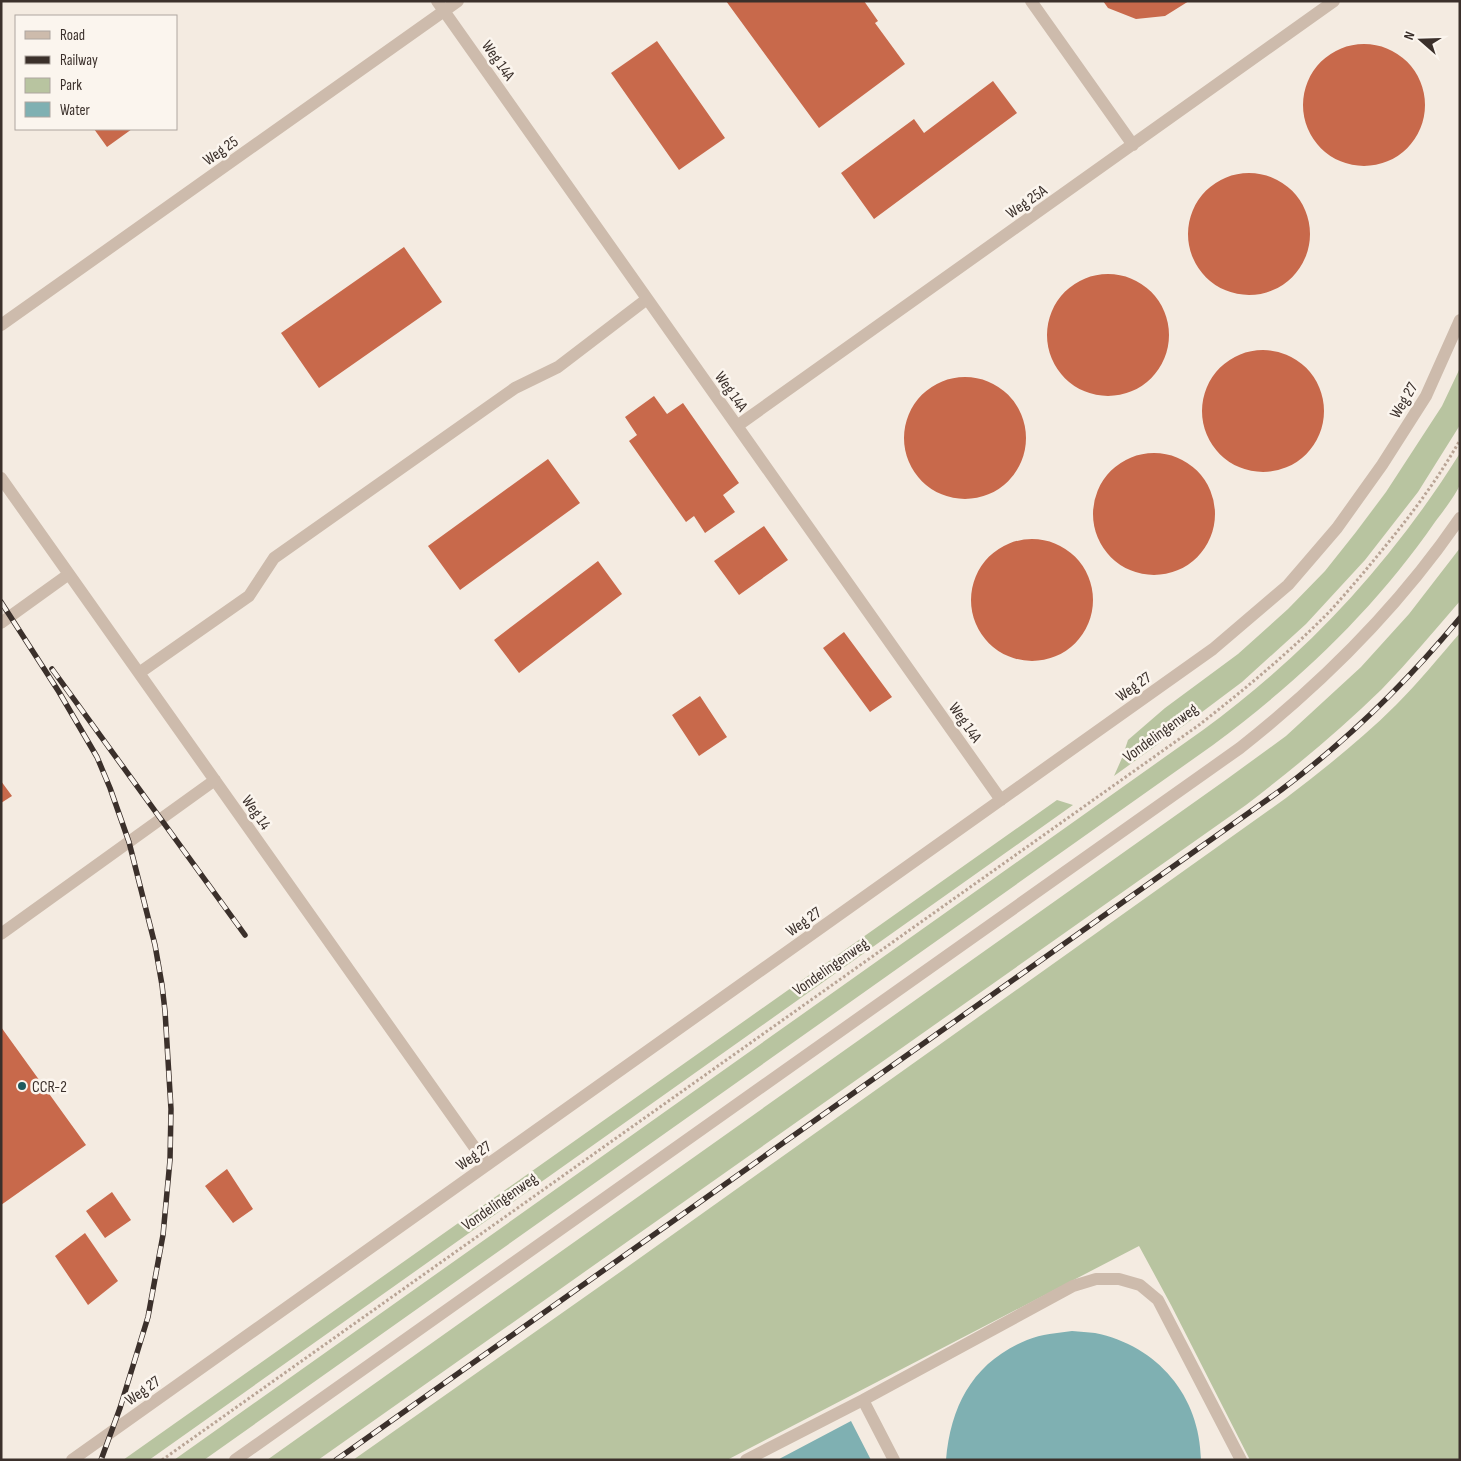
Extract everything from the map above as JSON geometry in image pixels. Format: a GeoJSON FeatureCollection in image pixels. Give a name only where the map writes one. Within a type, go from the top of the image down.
{"type":"FeatureCollection","features":[{"type":"Feature","properties":{"kind":"street","name":"Weg 25"},"geometry":{"type":"LineString","coordinates":[[1,326],[441,6],[458,1]]}},
{"type":"Feature","properties":{"kind":"street"},"geometry":{"type":"LineString","coordinates":[[1031,1],[1133,144]]}},
{"type":"Feature","properties":{"kind":"street","name":"Weg 25A"},"geometry":{"type":"LineString","coordinates":[[737,426],[1334,1]]}},
{"type":"Feature","properties":{"kind":"street","name":"Weg 14A"},"geometry":{"type":"LineString","coordinates":[[441,6],[1001,800]]}},
{"type":"Feature","properties":{"kind":"street"},"geometry":{"type":"LineString","coordinates":[[139,673],[249,596],[274,558],[515,388],[558,367],[647,299]]}},
{"type":"Feature","properties":{"kind":"street","name":"Weg 27"},"geometry":{"type":"LineString","coordinates":[[72,1460],[1213,649],[1288,585],[1337,528],[1382,465],[1426,396],[1460,320]]}},
{"type":"Feature","properties":{"kind":"street","name":"Weg 14"},"geometry":{"type":"LineString","coordinates":[[1,478],[487,1165]]}},
{"type":"Feature","properties":{"kind":"street"},"geometry":{"type":"LineString","coordinates":[[235,1460],[1240,748],[1300,699],[1370,631],[1420,571],[1460,518]]}},
{"type":"Feature","properties":{"kind":"street"},"geometry":{"type":"LineString","coordinates":[[1,623],[69,574]]}},
{"type":"Feature","properties":{"kind":"street"},"geometry":{"type":"LineString","coordinates":[[1,934],[215,780]]}},
{"type":"Feature","properties":{"kind":"street"},"geometry":{"type":"LineString","coordinates":[[746,1460],[862,1400],[1073,1286],[1096,1278],[1119,1279],[1140,1285],[1158,1300],[1241,1460]]}},
{"type":"Feature","properties":{"kind":"street"},"geometry":{"type":"LineString","coordinates":[[862,1400],[894,1460]]}},
{"type":"Feature","properties":{"kind":"path","name":"Vondelingenweg"},"geometry":{"type":"LineString","coordinates":[[162,1460],[1199,725],[1234,698],[1290,649],[1351,587],[1407,520],[1460,440]]}},
{"type":"Feature","properties":{"kind":"green space"},"geometry":{"type":"Polygon","coordinates":[[[1460,368],[1460,425],[1418,492],[1365,560],[1306,624],[1242,682],[1114,776],[1128,740],[1165,708],[1238,654],[1288,609],[1325,571],[1386,492],[1442,406],[1460,368]]]}},
{"type":"Feature","properties":{"kind":"green space"},"geometry":{"type":"Polygon","coordinates":[[[1460,453],[1459,488],[1412,554],[1361,614],[1305,670],[1244,721],[1213,745],[204,1460],[174,1460],[1203,730],[1241,701],[1312,638],[1376,569],[1406,532],[1460,453]]]}},
{"type":"Feature","properties":{"kind":"green space"},"geometry":{"type":"Polygon","coordinates":[[[1460,548],[1460,601],[1402,668],[1366,705],[1316,749],[1246,805],[318,1460],[267,1460],[1286,736],[1361,667],[1409,614],[1460,548]]]}},
{"type":"Feature","properties":{"kind":"green space"},"geometry":{"type":"Polygon","coordinates":[[[1460,633],[1460,1460],[1250,1460],[1139,1246],[727,1460],[353,1460],[1286,798],[1383,718],[1460,633]]]}},
{"type":"Feature","properties":{"kind":"green space"},"geometry":{"type":"Polygon","coordinates":[[[1057,800],[1073,805],[149,1460],[123,1460],[1057,800]]]}},
{"type":"Feature","properties":{"kind":"water"},"geometry":{"type":"Polygon","coordinates":[[[1072,1331],[1095,1333],[1138,1349],[1156,1362],[1171,1377],[1184,1395],[1193,1415],[1199,1437],[1201,1460],[946,1460],[953,1421],[960,1403],[979,1373],[1009,1349],[1027,1340],[1044,1335],[1072,1331]]]}},
{"type":"Feature","properties":{"kind":"water"},"geometry":{"type":"Polygon","coordinates":[[[851,1421],[871,1460],[778,1460],[781,1458],[851,1421]]]}},
{"type":"Feature","properties":{"kind":"building"},"geometry":{"type":"Polygon","coordinates":[[[726,1],[864,1],[878,21],[875,23],[905,64],[819,128],[726,1]]]}},
{"type":"Feature","properties":{"kind":"building"},"geometry":{"type":"Polygon","coordinates":[[[1103,1],[1189,1],[1165,16],[1136,19],[1108,8],[1103,1]]]}},
{"type":"Feature","properties":{"kind":"building"},"geometry":{"type":"Polygon","coordinates":[[[657,41],[725,138],[679,170],[611,73],[657,41]]]}},
{"type":"Feature","properties":{"kind":"building"},"geometry":{"type":"Polygon","coordinates":[[[1364,44],[1376,45],[1387,49],[1398,54],[1407,62],[1415,71],[1420,82],[1424,93],[1424,117],[1420,128],[1415,139],[1407,148],[1398,156],[1387,161],[1376,165],[1364,166],[1352,165],[1341,161],[1330,156],[1321,148],[1313,139],[1308,128],[1304,117],[1303,105],[1304,93],[1308,82],[1313,71],[1321,62],[1330,54],[1341,49],[1352,45],[1364,44]]]}},
{"type":"Feature","properties":{"kind":"building"},"geometry":{"type":"Polygon","coordinates":[[[993,81],[1017,113],[874,219],[841,173],[914,119],[924,133],[993,81]]]}},
{"type":"Feature","properties":{"kind":"building"},"geometry":{"type":"Polygon","coordinates":[[[95,130],[131,130],[107,147],[95,130]]]}},
{"type":"Feature","properties":{"kind":"building"},"geometry":{"type":"Polygon","coordinates":[[[1249,173],[1272,177],[1292,191],[1306,211],[1310,234],[1306,257],[1292,277],[1272,291],[1249,295],[1226,291],[1206,277],[1192,257],[1188,234],[1192,211],[1206,191],[1226,177],[1249,173]]]}},
{"type":"Feature","properties":{"kind":"building"},"geometry":{"type":"Polygon","coordinates":[[[404,247],[442,302],[319,388],[281,333],[404,247]]]}},
{"type":"Feature","properties":{"kind":"building"},"geometry":{"type":"Polygon","coordinates":[[[1108,274],[1131,278],[1151,292],[1165,312],[1169,335],[1165,358],[1151,378],[1131,392],[1108,396],[1085,392],[1065,378],[1051,358],[1047,335],[1051,312],[1065,292],[1085,278],[1108,274]]]}},
{"type":"Feature","properties":{"kind":"building"},"geometry":{"type":"Polygon","coordinates":[[[1263,350],[1286,354],[1306,368],[1320,388],[1324,411],[1320,434],[1306,454],[1286,468],[1263,472],[1240,468],[1220,454],[1206,434],[1202,411],[1206,388],[1220,368],[1240,354],[1263,350]]]}},
{"type":"Feature","properties":{"kind":"building"},"geometry":{"type":"Polygon","coordinates":[[[965,377],[988,381],[1008,395],[1022,415],[1026,438],[1022,461],[1008,481],[988,495],[965,499],[942,495],[922,481],[908,461],[904,438],[908,415],[922,395],[942,381],[965,377]]]}},
{"type":"Feature","properties":{"kind":"building"},"geometry":{"type":"Polygon","coordinates":[[[654,396],[667,414],[683,403],[739,483],[723,495],[735,512],[705,533],[694,516],[686,522],[629,441],[637,435],[625,417],[654,396]]]}},
{"type":"Feature","properties":{"kind":"building"},"geometry":{"type":"Polygon","coordinates":[[[1154,453],[1177,457],[1197,471],[1211,491],[1215,514],[1211,537],[1197,557],[1177,571],[1154,575],[1131,571],[1111,557],[1097,537],[1093,514],[1097,491],[1111,471],[1131,457],[1154,453]]]}},
{"type":"Feature","properties":{"kind":"building"},"geometry":{"type":"Polygon","coordinates":[[[548,459],[580,503],[460,590],[428,546],[548,459]]]}},
{"type":"Feature","properties":{"kind":"building"},"geometry":{"type":"Polygon","coordinates":[[[764,526],[788,560],[739,595],[714,561],[764,526]]]}},
{"type":"Feature","properties":{"kind":"building"},"geometry":{"type":"Polygon","coordinates":[[[1032,539],[1055,543],[1075,557],[1089,577],[1093,600],[1089,623],[1075,643],[1055,657],[1032,661],[1009,657],[989,643],[975,623],[971,600],[975,577],[989,557],[1009,543],[1032,539]]]}},
{"type":"Feature","properties":{"kind":"building"},"geometry":{"type":"Polygon","coordinates":[[[598,561],[622,594],[519,673],[494,640],[598,561]]]}},
{"type":"Feature","properties":{"kind":"building"},"geometry":{"type":"Polygon","coordinates":[[[844,632],[892,697],[870,712],[823,648],[844,632]]]}},
{"type":"Feature","properties":{"kind":"building"},"geometry":{"type":"Polygon","coordinates":[[[700,696],[727,737],[699,756],[672,715],[700,696]]]}},
{"type":"Feature","properties":{"kind":"building"},"geometry":{"type":"Polygon","coordinates":[[[1,781],[12,796],[1,803],[1,781]]]}},
{"type":"Feature","properties":{"kind":"building","name":"CCR-2"},"geometry":{"type":"Polygon","coordinates":[[[1,1027],[86,1145],[1,1205],[1,1027]]]}},
{"type":"Feature","properties":{"kind":"building"},"geometry":{"type":"Polygon","coordinates":[[[227,1169],[253,1209],[233,1223],[205,1186],[227,1169]]]}},
{"type":"Feature","properties":{"kind":"building"},"geometry":{"type":"Polygon","coordinates":[[[112,1192],[131,1220],[105,1238],[86,1211],[112,1192]]]}},
{"type":"Feature","properties":{"kind":"building"},"geometry":{"type":"Polygon","coordinates":[[[85,1233],[118,1281],[88,1305],[55,1256],[85,1233]]]}},
{"type":"Feature","properties":{"kind":"railway"},"geometry":{"type":"LineString","coordinates":[[1,602],[59,692],[97,757],[129,842],[155,945],[162,985],[171,1109],[170,1160],[163,1235],[148,1317],[120,1408],[101,1460]]}},
{"type":"Feature","properties":{"kind":"railway"},"geometry":{"type":"LineString","coordinates":[[336,1460],[1281,790],[1330,751],[1376,709],[1419,665],[1460,618]]}},
{"type":"Feature","properties":{"kind":"railway"},"geometry":{"type":"LineString","coordinates":[[52,669],[245,935]]}},
{"type":"Feature","properties":{"kind":"place","name":"CCR-2"},"geometry":{"type":"Point","coordinates":[22,1086]}}]}
